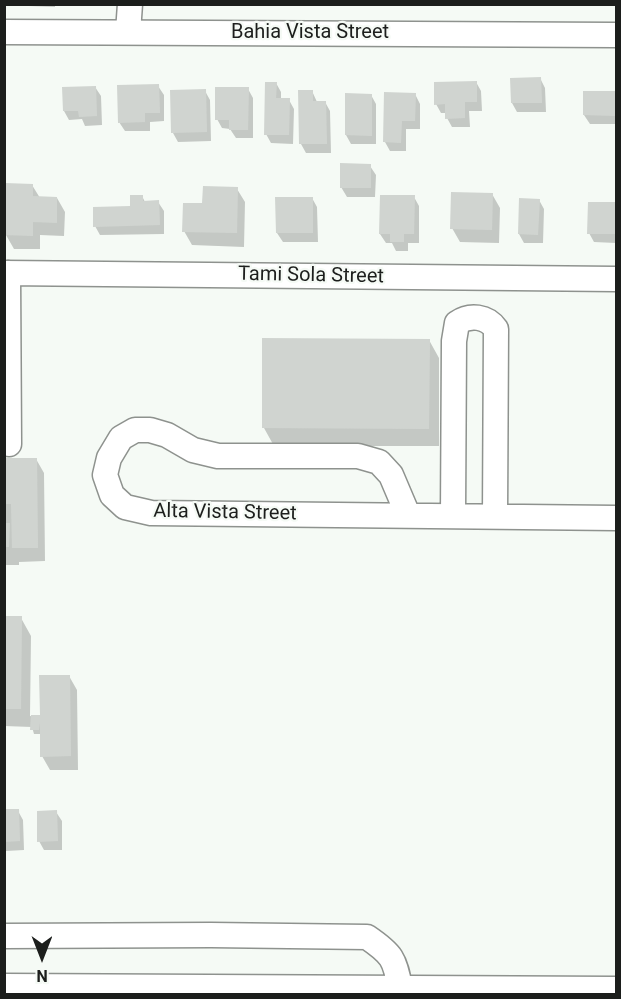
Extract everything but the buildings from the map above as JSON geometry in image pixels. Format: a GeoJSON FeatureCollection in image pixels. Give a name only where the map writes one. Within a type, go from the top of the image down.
{"type":"FeatureCollection","features":[{"type":"Feature","properties":{"kind":"street"},"geometry":{"type":"LineString","coordinates":[[128,32],[130,4]]}},
{"type":"Feature","properties":{"kind":"street","name":"Bahia Vista Street"},"geometry":{"type":"LineString","coordinates":[[4,32],[616,34]]}},
{"type":"Feature","properties":{"kind":"street"},"geometry":{"type":"LineString","coordinates":[[6,273],[9,444]]}},
{"type":"Feature","properties":{"kind":"street","name":"Tami Sola Street"},"geometry":{"type":"LineString","coordinates":[[6,273],[616,279]]}},
{"type":"Feature","properties":{"kind":"street"},"geometry":{"type":"LineString","coordinates":[[453,515],[453,341],[457,323],[465,318],[473,317],[492,323],[496,329],[495,516]]}},
{"type":"Feature","properties":{"kind":"street","name":"Alta Vista Street"},"geometry":{"type":"LineString","coordinates":[[408,515],[391,475],[379,462],[358,456],[218,456],[192,450],[167,435],[150,430],[135,430],[121,438],[109,458],[105,475],[112,495],[125,507],[151,513],[616,518]]}},
{"type":"Feature","properties":{"kind":"street"},"geometry":{"type":"LineString","coordinates":[[4,936],[367,937],[382,947],[395,962],[400,988]]}},
{"type":"Feature","properties":{"kind":"street"},"geometry":{"type":"LineString","coordinates":[[4,986],[616,989]]}}]}
